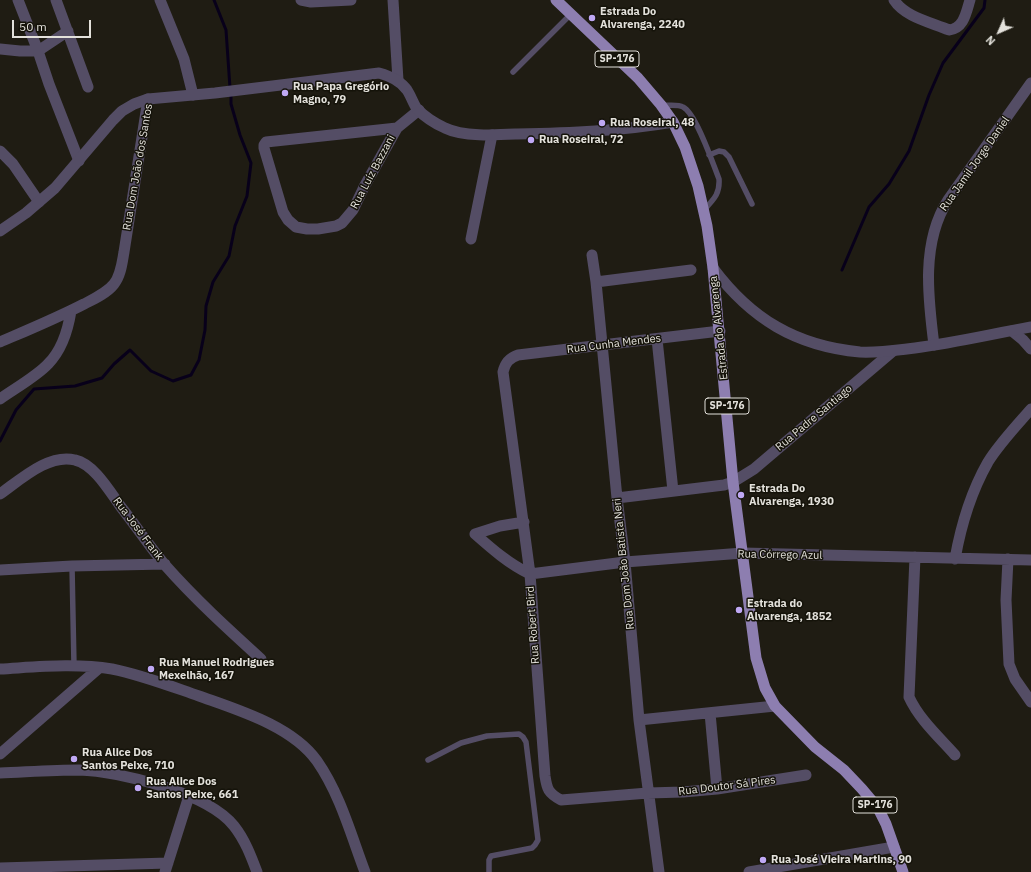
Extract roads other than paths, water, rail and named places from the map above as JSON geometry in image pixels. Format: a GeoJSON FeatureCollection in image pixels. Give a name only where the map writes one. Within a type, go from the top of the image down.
{"type":"FeatureCollection","features":[{"type":"Feature","properties":{"kind":"main road","name":"Estrada do Alvarenga"},"geometry":{"type":"LineString","coordinates":[[556,0],[638,78],[673,122],[685,147],[692,167],[703,211],[713,268],[733,482],[756,658],[765,688],[775,706],[815,747],[844,770],[878,808],[886,824],[903,872]]}},
{"type":"Feature","properties":{"kind":"street"},"geometry":{"type":"LineString","coordinates":[[18,0],[79,161]]}},
{"type":"Feature","properties":{"kind":"street"},"geometry":{"type":"LineString","coordinates":[[56,0],[88,87]]}},
{"type":"Feature","properties":{"kind":"street"},"geometry":{"type":"LineString","coordinates":[[160,0],[184,59],[193,95]]}},
{"type":"Feature","properties":{"kind":"street"},"geometry":{"type":"LineString","coordinates":[[301,0],[311,2],[351,0]]}},
{"type":"Feature","properties":{"kind":"street"},"geometry":{"type":"LineString","coordinates":[[393,0],[398,80],[419,110],[446,128],[460,132],[492,135],[613,130],[673,122]]}},
{"type":"Feature","properties":{"kind":"street"},"geometry":{"type":"LineString","coordinates":[[894,0],[898,7],[907,13],[948,30],[956,29],[961,23],[970,0]]}},
{"type":"Feature","properties":{"kind":"street"},"geometry":{"type":"LineString","coordinates":[[0,49],[38,51],[68,31]]}},
{"type":"Feature","properties":{"kind":"street","name":"Rua Dom João dos Santos"},"geometry":{"type":"LineString","coordinates":[[0,342],[71,311],[107,290],[118,277],[124,252],[148,99],[215,93],[379,73],[398,80]]}},
{"type":"Feature","properties":{"kind":"street","name":"Rua Jamil Jorge Daniel"},"geometry":{"type":"LineString","coordinates":[[934,345],[928,283],[930,257],[938,219],[948,200],[1031,83]]}},
{"type":"Feature","properties":{"kind":"street"},"geometry":{"type":"LineString","coordinates":[[0,231],[55,188],[112,120],[122,111],[134,104],[148,99]]}},
{"type":"Feature","properties":{"kind":"street","name":"Rua Luíz Bazzani"},"geometry":{"type":"LineString","coordinates":[[397,128],[268,141],[264,143],[264,148],[283,212],[288,220],[296,227],[318,229],[336,226],[348,218],[397,128],[419,110]]}},
{"type":"Feature","properties":{"kind":"street"},"geometry":{"type":"LineString","coordinates":[[471,239],[492,135]]}},
{"type":"Feature","properties":{"kind":"street"},"geometry":{"type":"LineString","coordinates":[[0,151],[13,164],[39,202]]}},
{"type":"Feature","properties":{"kind":"street","name":"Rua Dom João Batista Neri"},"geometry":{"type":"LineString","coordinates":[[592,255],[625,562],[638,720],[659,872]]}},
{"type":"Feature","properties":{"kind":"street"},"geometry":{"type":"LineString","coordinates":[[713,268],[726,286],[766,320],[786,333],[811,343],[862,352],[893,351],[1031,328]]}},
{"type":"Feature","properties":{"kind":"street"},"geometry":{"type":"LineString","coordinates":[[596,282],[691,270]]}},
{"type":"Feature","properties":{"kind":"street"},"geometry":{"type":"LineString","coordinates":[[716,295],[726,293],[740,299]]}},
{"type":"Feature","properties":{"kind":"street"},"geometry":{"type":"LineString","coordinates":[[0,399],[48,365],[57,353],[65,337],[71,311]]}},
{"type":"Feature","properties":{"kind":"street","name":"Rua Cunha Mendes"},"geometry":{"type":"LineString","coordinates":[[509,359],[518,355],[720,331]]}},
{"type":"Feature","properties":{"kind":"street"},"geometry":{"type":"LineString","coordinates":[[1012,331],[1023,340],[1031,350]]}},
{"type":"Feature","properties":{"kind":"street"},"geometry":{"type":"LineString","coordinates":[[657,339],[673,491]]}},
{"type":"Feature","properties":{"kind":"street","name":"Rua Padre Santiago"},"geometry":{"type":"LineString","coordinates":[[617,498],[724,485],[733,482],[754,469],[893,351]]}},
{"type":"Feature","properties":{"kind":"street","name":"Rua Robert Bird"},"geometry":{"type":"LineString","coordinates":[[509,359],[504,366],[503,372],[530,574],[547,789],[553,796],[561,800],[648,793]]}},
{"type":"Feature","properties":{"kind":"street"},"geometry":{"type":"LineString","coordinates":[[955,558],[960,534],[973,494],[989,461],[1031,409]]}},
{"type":"Feature","properties":{"kind":"street","name":"Rua José Frank"},"geometry":{"type":"LineString","coordinates":[[0,494],[33,471],[51,461],[64,458],[75,459],[83,462],[103,483],[165,564],[213,615],[261,659]]}},
{"type":"Feature","properties":{"kind":"street"},"geometry":{"type":"LineString","coordinates":[[524,522],[500,526],[475,534],[503,558],[517,568],[530,574]]}},
{"type":"Feature","properties":{"kind":"street","name":"Rua Córrego Azul"},"geometry":{"type":"LineString","coordinates":[[530,574],[625,562],[743,553],[1031,560]]}},
{"type":"Feature","properties":{"kind":"street"},"geometry":{"type":"LineString","coordinates":[[914,557],[909,697],[913,706],[955,755]]}},
{"type":"Feature","properties":{"kind":"street"},"geometry":{"type":"LineString","coordinates":[[1008,559],[1006,600],[1009,664],[1015,680],[1031,702]]}},
{"type":"Feature","properties":{"kind":"street"},"geometry":{"type":"LineString","coordinates":[[0,570],[72,566],[165,564]]}},
{"type":"Feature","properties":{"kind":"street"},"geometry":{"type":"LineString","coordinates":[[0,669],[74,666],[112,670],[152,679],[234,709],[289,735],[304,746],[316,760],[328,780],[344,815],[365,872]]}},
{"type":"Feature","properties":{"kind":"street"},"geometry":{"type":"LineString","coordinates":[[0,754],[99,668]]}},
{"type":"Feature","properties":{"kind":"street"},"geometry":{"type":"LineString","coordinates":[[638,720],[775,706]]}},
{"type":"Feature","properties":{"kind":"street"},"geometry":{"type":"LineString","coordinates":[[710,713],[718,789]]}},
{"type":"Feature","properties":{"kind":"street"},"geometry":{"type":"LineString","coordinates":[[0,773],[80,770],[108,773],[163,787],[189,796],[220,813],[233,825],[248,847],[257,872]]}},
{"type":"Feature","properties":{"kind":"street","name":"Rua Doutor Sá Pires"},"geometry":{"type":"LineString","coordinates":[[648,793],[718,789],[806,775]]}},
{"type":"Feature","properties":{"kind":"street"},"geometry":{"type":"LineString","coordinates":[[0,868],[166,868],[189,796]]}},
{"type":"Feature","properties":{"kind":"street"},"geometry":{"type":"LineString","coordinates":[[749,872],[894,847]]}},
{"type":"Feature","properties":{"kind":"lane"},"geometry":{"type":"LineString","coordinates":[[513,72],[571,14]]}},
{"type":"Feature","properties":{"kind":"lane"},"geometry":{"type":"LineString","coordinates":[[661,105],[682,106],[688,111],[695,121],[719,179],[719,188],[715,198],[703,211]]}},
{"type":"Feature","properties":{"kind":"lane"},"geometry":{"type":"LineString","coordinates":[[709,155],[719,151],[724,152],[729,158],[752,204]]}},
{"type":"Feature","properties":{"kind":"lane"},"geometry":{"type":"LineString","coordinates":[[72,566],[74,666]]}},
{"type":"Feature","properties":{"kind":"lane"},"geometry":{"type":"LineString","coordinates":[[428,760],[461,744],[487,736],[519,734],[526,742],[538,840],[532,848],[491,856],[489,860],[489,872]]}},
{"type":"Feature","properties":{"kind":"waterway"},"geometry":{"type":"LineString","coordinates":[[214,0],[226,30],[230,88]]}},
{"type":"Feature","properties":{"kind":"waterway"},"geometry":{"type":"LineString","coordinates":[[842,270],[869,207],[889,184],[909,151],[929,95],[943,63],[984,8],[985,0]]}},
{"type":"Feature","properties":{"kind":"waterway"},"geometry":{"type":"LineString","coordinates":[[0,441],[16,410],[34,389],[75,386],[102,378],[114,364],[130,350],[151,371],[173,381],[191,375],[199,360],[205,330],[206,306],[213,282],[229,256],[235,226],[247,196],[251,163],[240,135],[231,104],[231,93]]}},
{"type":"Feature","properties":{"kind":"place","name":"Estrada Do Alvarenga, 2240"},"geometry":{"type":"Point","coordinates":[592,18]}},
{"type":"Feature","properties":{"kind":"place","name":"Rua Papa Gregório Magno, 79"},"geometry":{"type":"Point","coordinates":[285,93]}},
{"type":"Feature","properties":{"kind":"place","name":"Rua Roseiral, 48"},"geometry":{"type":"Point","coordinates":[602,123]}},
{"type":"Feature","properties":{"kind":"place","name":"Rua Roseiral, 72"},"geometry":{"type":"Point","coordinates":[531,140]}},
{"type":"Feature","properties":{"kind":"place","name":"Estrada Do Alvarenga, 1930"},"geometry":{"type":"Point","coordinates":[741,495]}},
{"type":"Feature","properties":{"kind":"place","name":"Estrada do Alvarenga, 1852"},"geometry":{"type":"Point","coordinates":[739,610]}},
{"type":"Feature","properties":{"kind":"place","name":"Rua Manuel Rodrigues Mexelhão, 167"},"geometry":{"type":"Point","coordinates":[151,669]}},
{"type":"Feature","properties":{"kind":"place","name":"Rua Alice Dos Santos Peixe, 710"},"geometry":{"type":"Point","coordinates":[74,759]}},
{"type":"Feature","properties":{"kind":"place","name":"Rua Alice Dos Santos Peixe, 661"},"geometry":{"type":"Point","coordinates":[138,788]}},
{"type":"Feature","properties":{"kind":"place","name":"Rua José Vieira Martins, 90"},"geometry":{"type":"Point","coordinates":[763,860]}}]}
